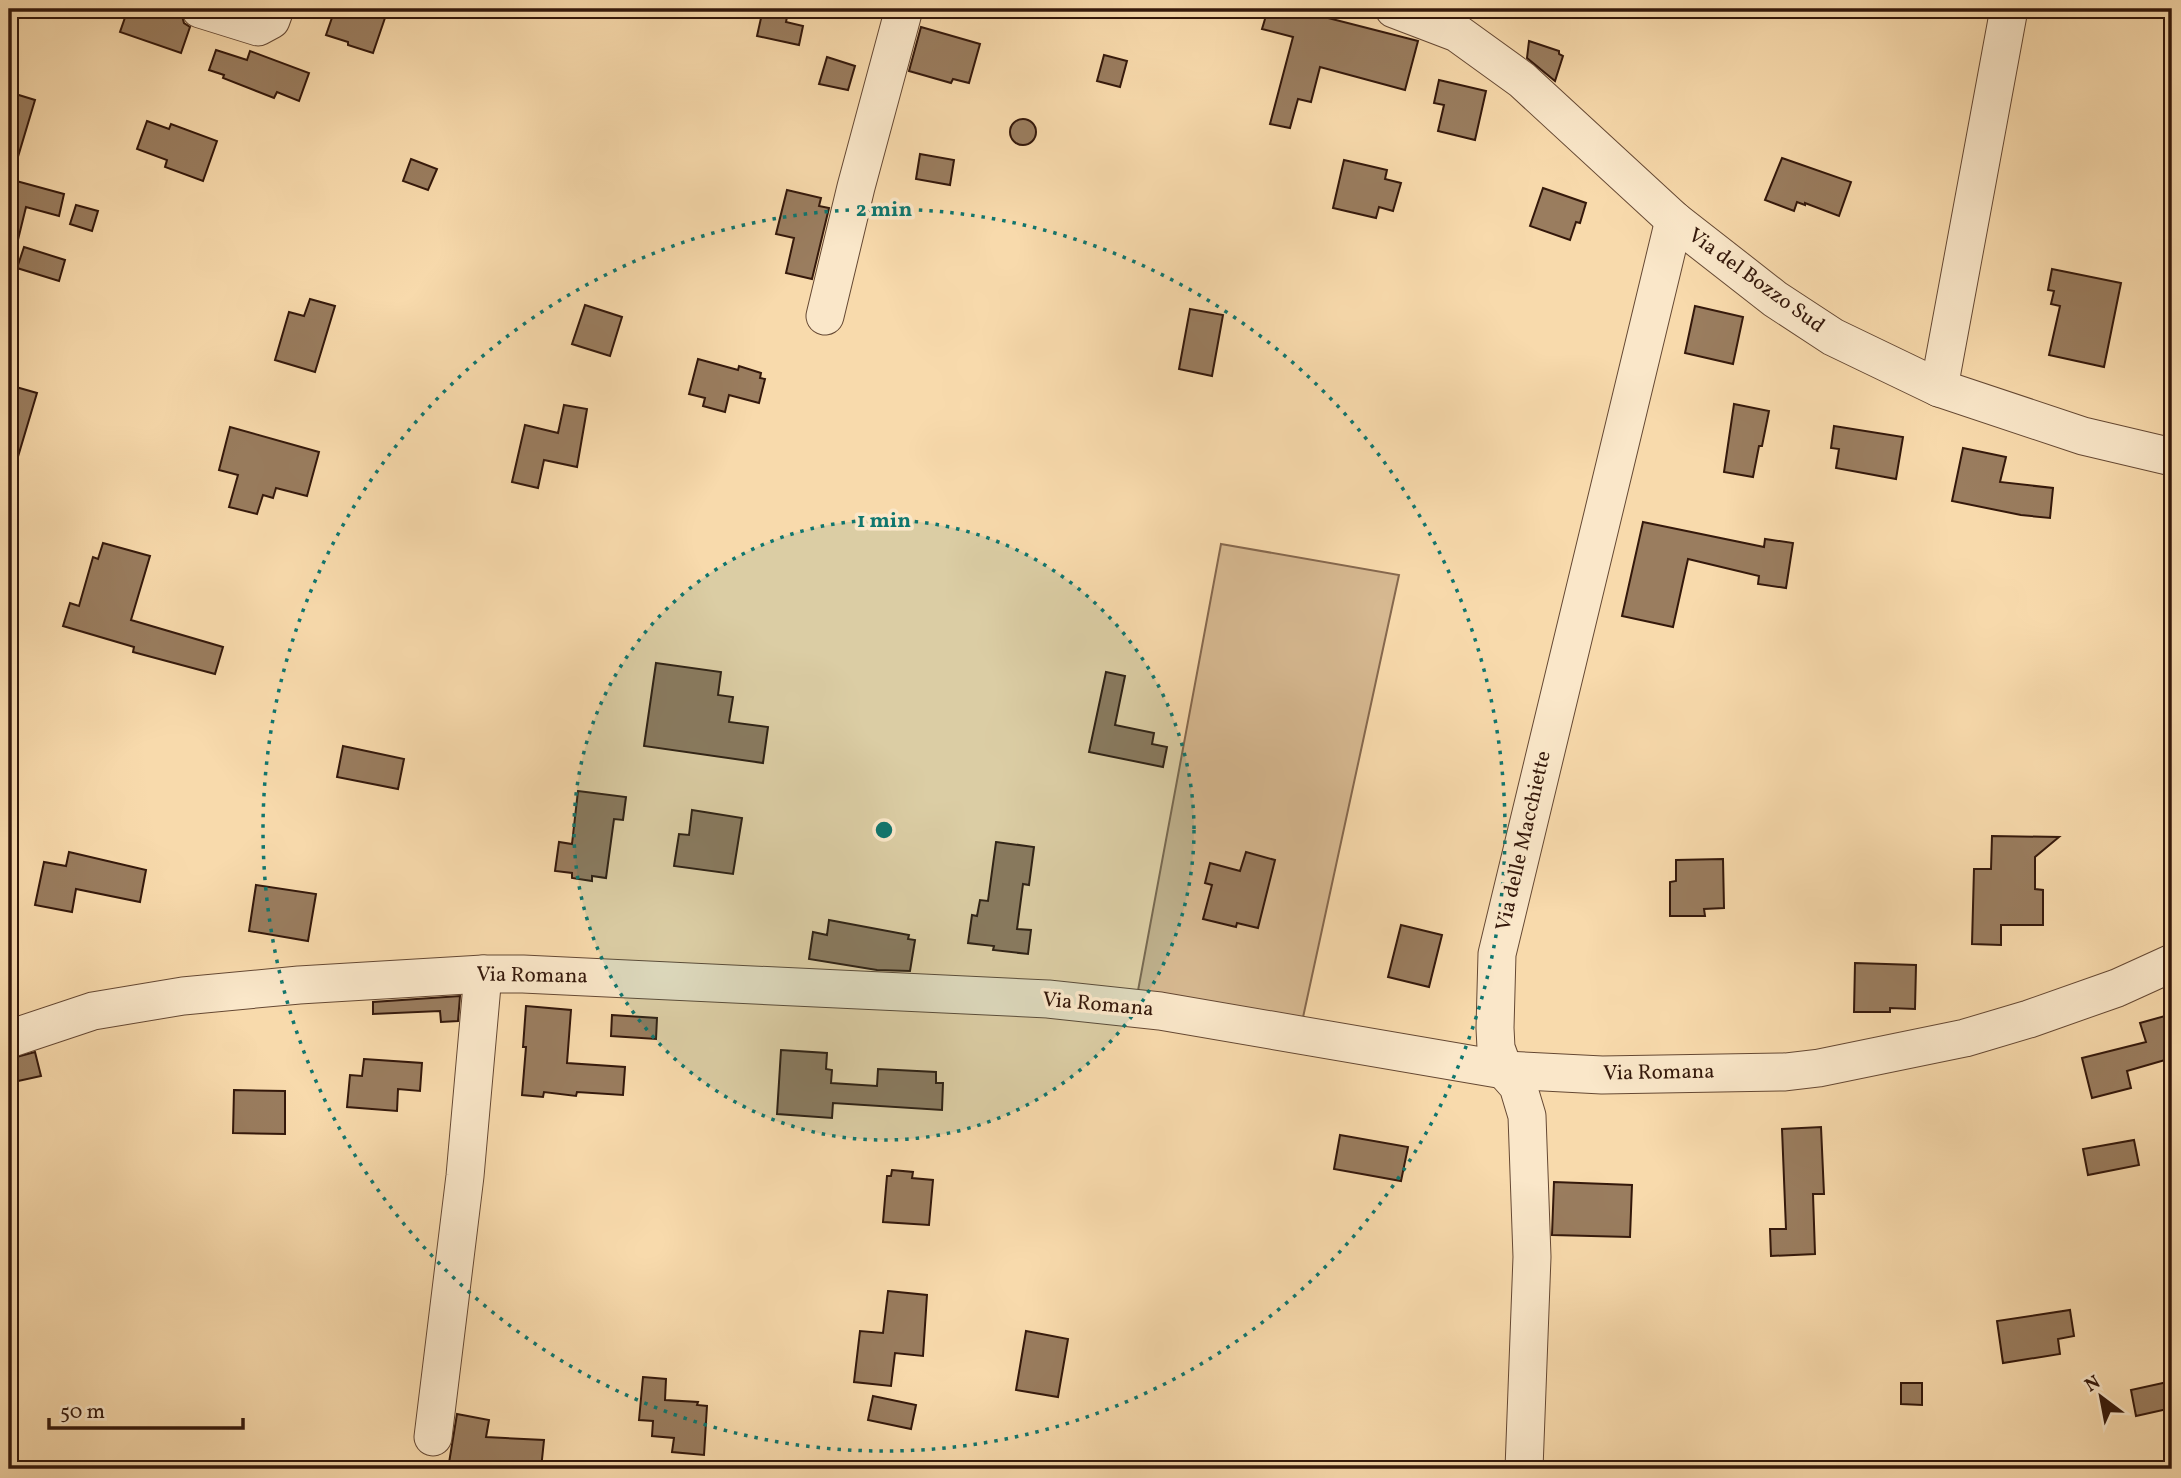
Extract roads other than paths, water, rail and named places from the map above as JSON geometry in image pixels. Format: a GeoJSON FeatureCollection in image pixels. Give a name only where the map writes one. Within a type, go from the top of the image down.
{"type":"FeatureCollection","features":[{"type":"Feature","properties":{"kind":"street"},"geometry":{"type":"LineString","coordinates":[[200,9],[258,27],[271,20],[275,9]]}},
{"type":"Feature","properties":{"kind":"street"},"geometry":{"type":"LineString","coordinates":[[825,316],[856,187],[904,9]]}},
{"type":"Feature","properties":{"kind":"street","name":"Via del Bozzo Sud"},"geometry":{"type":"LineString","coordinates":[[1394,9],[1457,33],[1522,80],[1674,220],[1775,299],[1833,337],[1939,388],[2083,436],[2172,457]]}},
{"type":"Feature","properties":{"kind":"street"},"geometry":{"type":"LineString","coordinates":[[1939,388],[2010,9]]}},
{"type":"Feature","properties":{"kind":"street","name":"Via delle Macchiette"},"geometry":{"type":"LineString","coordinates":[[1524,1469],[1532,1257],[1527,1116],[1518,1086],[1504,1070],[1496,1048],[1497,954],[1674,220]]}},
{"type":"Feature","properties":{"kind":"street","name":"Via Romana"},"geometry":{"type":"LineString","coordinates":[[9,1039],[93,1011],[183,996],[299,985],[484,974],[723,982],[837,991],[1048,999],[1160,1011],[1504,1070],[1602,1074],[1785,1072],[1819,1068],[1965,1038],[2116,988],[2172,963]]}},
{"type":"Feature","properties":{"kind":"street"},"geometry":{"type":"LineString","coordinates":[[433,1437],[465,1176],[484,974]]}}]}
